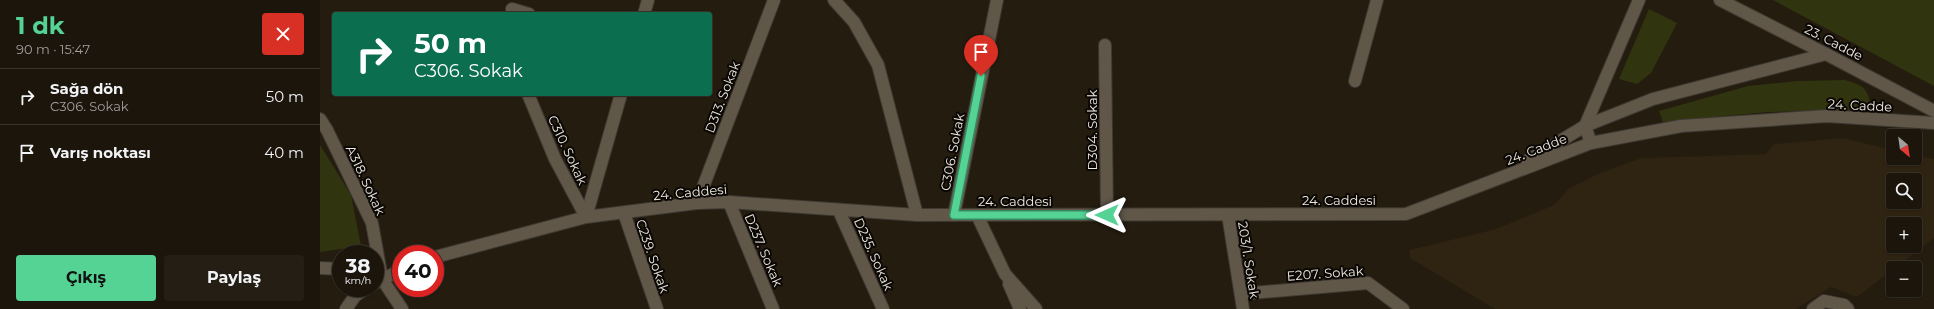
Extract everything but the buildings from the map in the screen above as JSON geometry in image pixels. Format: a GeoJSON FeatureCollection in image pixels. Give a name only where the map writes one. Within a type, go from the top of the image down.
{"type":"FeatureCollection","features":[{"type":"Feature","properties":{"kind":"street"},"geometry":{"type":"LineString","coordinates":[[645,12],[648,0]]}},
{"type":"Feature","properties":{"kind":"street","name":"D313. Sokak"},"geometry":{"type":"LineString","coordinates":[[697,203],[774,0]]}},
{"type":"Feature","properties":{"kind":"street"},"geometry":{"type":"LineString","coordinates":[[834,0],[854,22],[878,65],[917,215]]}},
{"type":"Feature","properties":{"kind":"street","name":"C306. Sokak"},"geometry":{"type":"LineString","coordinates":[[954,215],[997,0]]}},
{"type":"Feature","properties":{"kind":"street"},"geometry":{"type":"LineString","coordinates":[[1355,81],[1377,0]]}},
{"type":"Feature","properties":{"kind":"street"},"geometry":{"type":"LineString","coordinates":[[1592,143],[1585,126],[1639,0]]}},
{"type":"Feature","properties":{"kind":"street","name":"23. Cadde"},"geometry":{"type":"LineString","coordinates":[[1720,0],[1904,94],[1934,111]]}},
{"type":"Feature","properties":{"kind":"street"},"geometry":{"type":"LineString","coordinates":[[512,8],[523,12]]}},
{"type":"Feature","properties":{"kind":"street","name":"D304. Sokak"},"geometry":{"type":"LineString","coordinates":[[1105,45],[1107,215]]}},
{"type":"Feature","properties":{"kind":"street","name":"24. Cadde"},"geometry":{"type":"LineString","coordinates":[[1498,178],[1585,126],[1653,99],[1826,54]]}},
{"type":"Feature","properties":{"kind":"street","name":"C310. Sokak"},"geometry":{"type":"LineString","coordinates":[[529,96],[554,159],[586,217]]}},
{"type":"Feature","properties":{"kind":"street"},"geometry":{"type":"LineString","coordinates":[[586,217],[620,96]]}},
{"type":"Feature","properties":{"kind":"street","name":"24. Cadde"},"geometry":{"type":"LineString","coordinates":[[1498,178],[1592,143],[1681,126],[1827,116],[1934,123]]}},
{"type":"Feature","properties":{"kind":"street","name":"A318. Sokak"},"geometry":{"type":"LineString","coordinates":[[320,119],[327,130],[372,223],[374,245]]}},
{"type":"Feature","properties":{"kind":"street","name":"24. Caddesi"},"geometry":{"type":"LineString","coordinates":[[444,255],[586,217],[697,203],[729,202],[839,211],[917,215],[1406,214],[1498,178]]}},
{"type":"Feature","properties":{"kind":"street","name":"D237. Sokak"},"geometry":{"type":"LineString","coordinates":[[729,202],[773,309]]}},
{"type":"Feature","properties":{"kind":"street","name":"D235. Sokak"},"geometry":{"type":"LineString","coordinates":[[839,211],[882,309]]}},
{"type":"Feature","properties":{"kind":"street","name":"C239. Sokak"},"geometry":{"type":"LineString","coordinates":[[624,213],[657,309]]}},
{"type":"Feature","properties":{"kind":"street"},"geometry":{"type":"LineString","coordinates":[[977,215],[1020,309]]}},
{"type":"Feature","properties":{"kind":"street","name":"203/1. Sokak"},"geometry":{"type":"LineString","coordinates":[[1228,215],[1243,309]]}},
{"type":"Feature","properties":{"kind":"street"},"geometry":{"type":"LineString","coordinates":[[320,268],[332,269]]}},
{"type":"Feature","properties":{"kind":"street"},"geometry":{"type":"LineString","coordinates":[[1005,274],[1036,309]]}},
{"type":"Feature","properties":{"kind":"street","name":"E207. Sokak"},"geometry":{"type":"LineString","coordinates":[[1241,294],[1368,283],[1403,309]]}},
{"type":"Feature","properties":{"kind":"street"},"geometry":{"type":"LineString","coordinates":[[384,288],[402,309]]}},
{"type":"Feature","properties":{"kind":"street"},"geometry":{"type":"LineString","coordinates":[[346,309],[354,297]]}},
{"type":"Feature","properties":{"kind":"street"},"geometry":{"type":"LineString","coordinates":[[1813,309],[1824,301],[1844,305],[1848,309]]}},
{"type":"Feature","properties":{"kind":"shaded area"},"geometry":{"type":"Polygon","coordinates":[[[1843,138],[1886,148],[1886,165],[1922,165],[1922,156],[1934,159],[1934,238],[1922,247],[1922,217],[1886,217],[1886,253],[1914,253],[1904,261],[1886,261],[1886,275],[1857,297],[1831,287],[1796,309],[1495,309],[1410,258],[1410,250],[1496,229],[1554,205],[1568,189],[1600,173],[1641,158],[1766,154],[1774,144],[1843,138]]]}},
{"type":"Feature","properties":{"kind":"green space"},"geometry":{"type":"Polygon","coordinates":[[[1773,0],[1934,0],[1934,86],[1773,0]]]}},
{"type":"Feature","properties":{"kind":"green space"},"geometry":{"type":"Polygon","coordinates":[[[1649,9],[1677,23],[1651,73],[1637,84],[1619,79],[1649,9]]]}},
{"type":"Feature","properties":{"kind":"green space"},"geometry":{"type":"Polygon","coordinates":[[[1845,80],[1861,86],[1867,92],[1871,109],[1767,112],[1663,122],[1659,111],[1748,86],[1799,81],[1845,80]]]}},
{"type":"Feature","properties":{"kind":"green space"},"geometry":{"type":"Polygon","coordinates":[[[320,145],[351,195],[361,245],[332,245],[332,250],[320,252],[320,145]]]}},
{"type":"Feature","properties":{"kind":"route"},"geometry":{"type":"LineString","coordinates":[[981,76],[954,215],[1107,215]]}}]}
